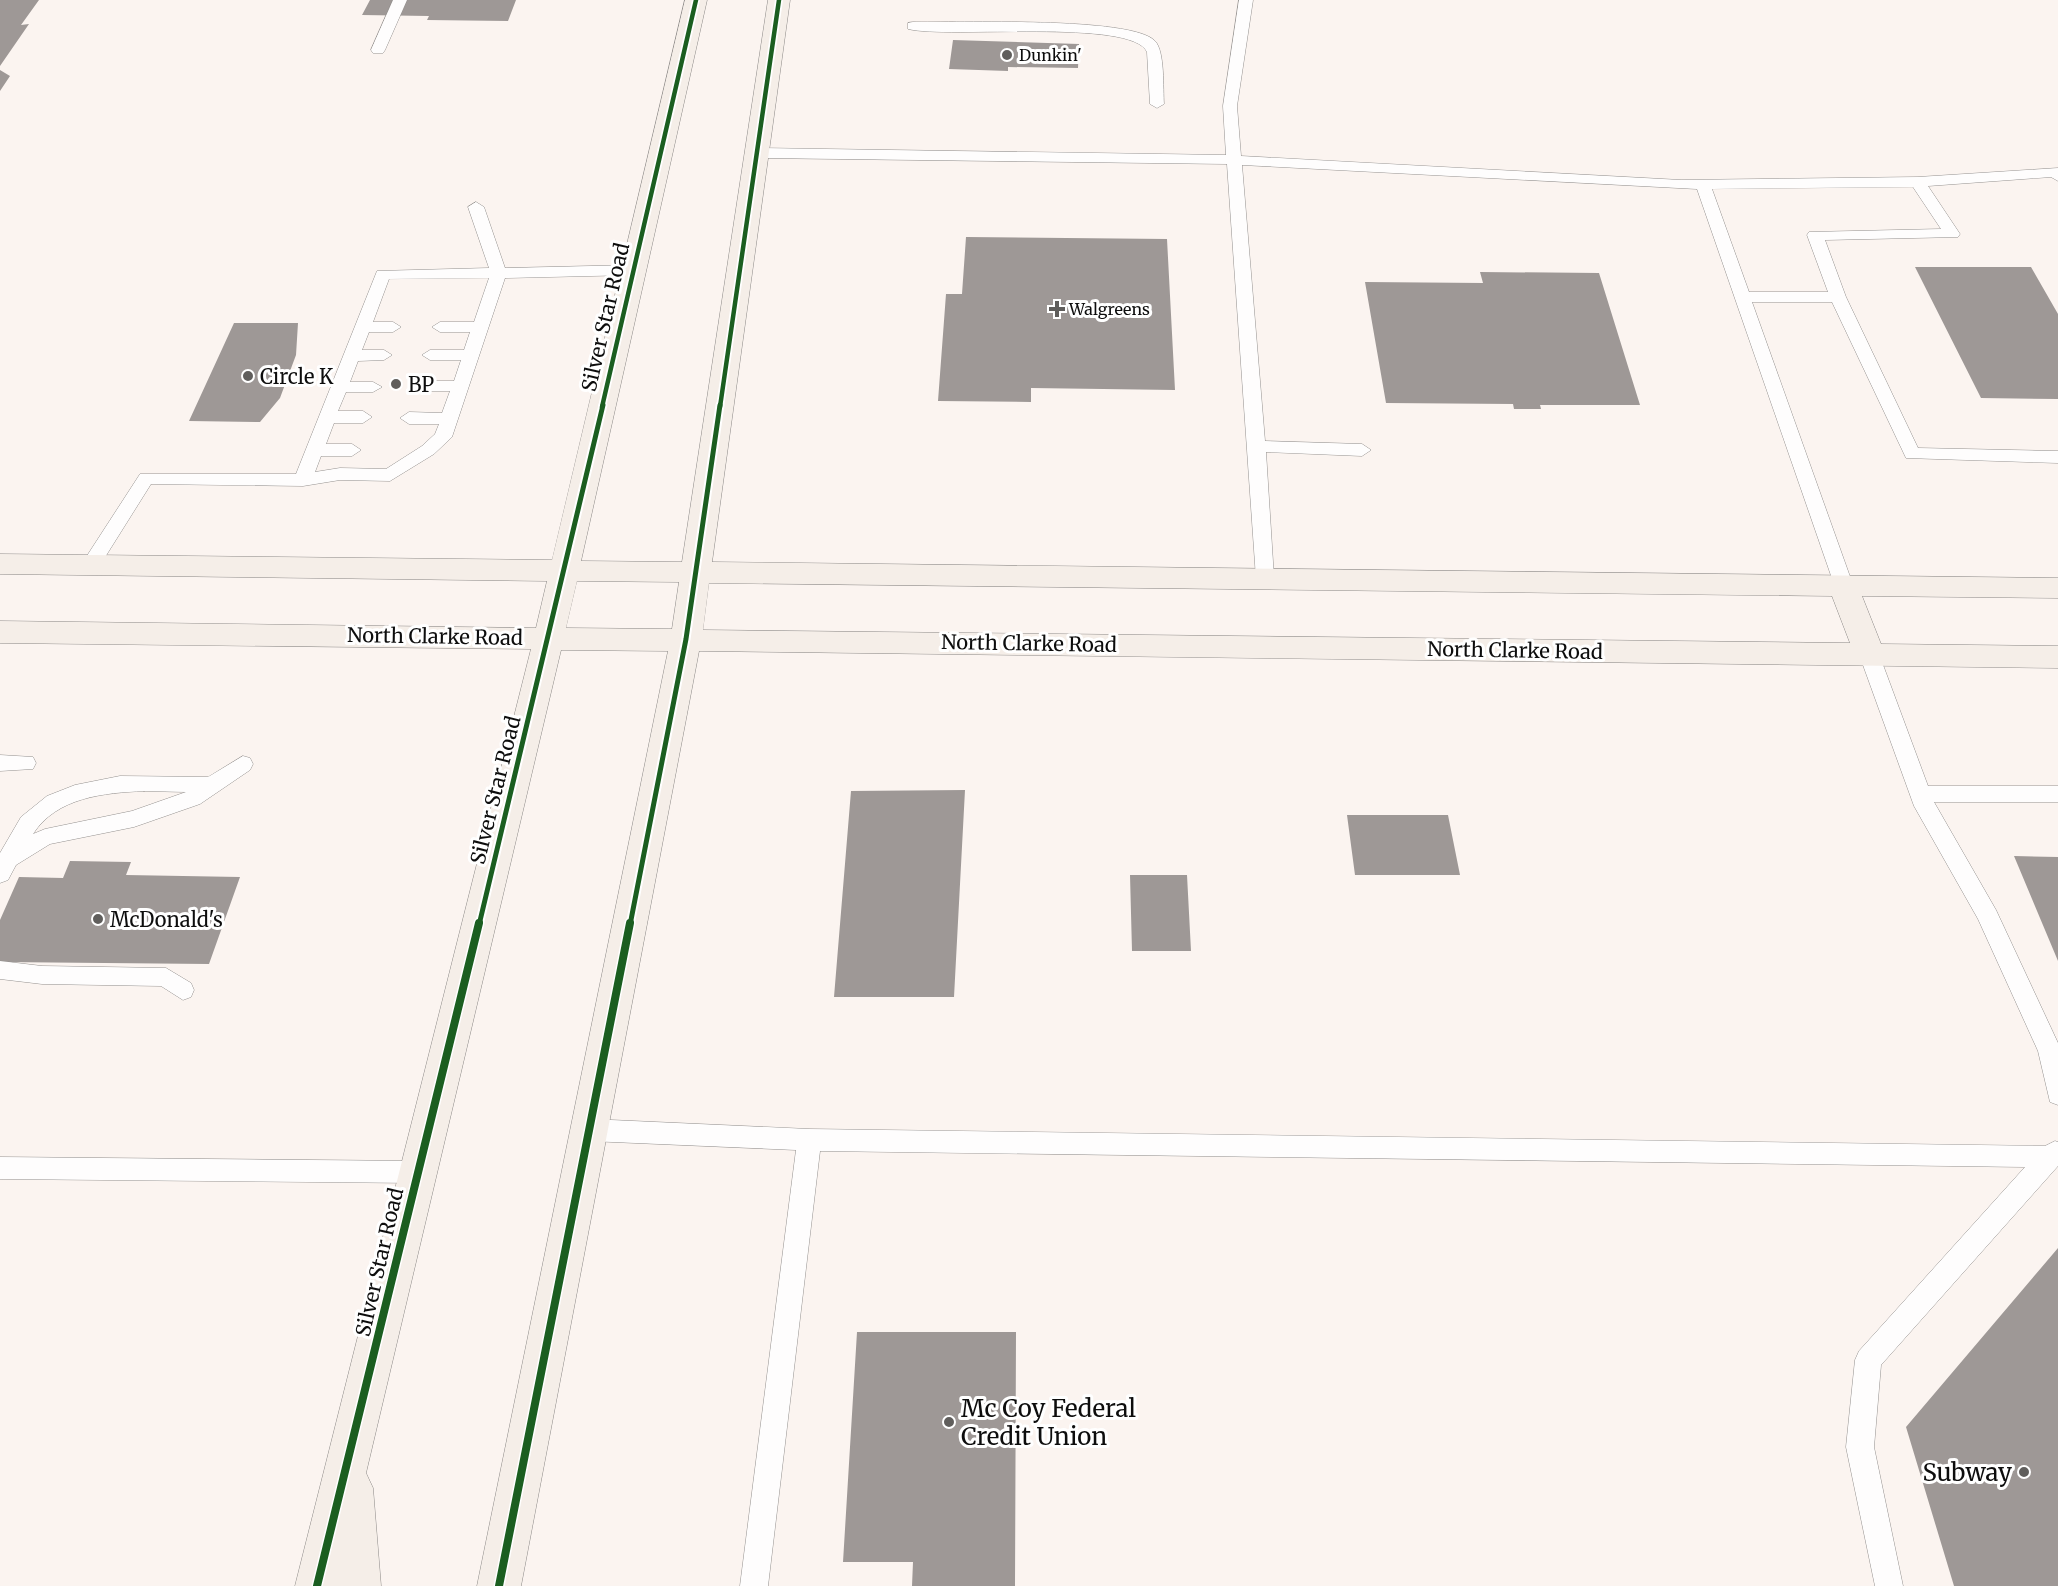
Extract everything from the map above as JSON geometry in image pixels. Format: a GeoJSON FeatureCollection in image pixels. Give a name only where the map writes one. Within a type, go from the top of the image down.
{"type":"FeatureCollection","features":[{"type":"Feature","properties":{"kind":"main road","name":"Silver Star Road"},"geometry":{"type":"LineString","coordinates":[[317,1586],[549,637],[696,0]]}},
{"type":"Feature","properties":{"kind":"main road"},"geometry":{"type":"LineString","coordinates":[[499,1586],[686,639],[779,0]]}},
{"type":"Feature","properties":{"kind":"main road"},"geometry":{"type":"LineString","coordinates":[[0,564],[2058,588]]}},
{"type":"Feature","properties":{"kind":"main road"},"geometry":{"type":"LineString","coordinates":[[1843,585],[1869,654]]}},
{"type":"Feature","properties":{"kind":"main road","name":"North Clarke Road"},"geometry":{"type":"LineString","coordinates":[[0,632],[2058,657]]}},
{"type":"Feature","properties":{"kind":"main road"},"geometry":{"type":"LineString","coordinates":[[349,1460],[359,1586]]}},
{"type":"Feature","properties":{"kind":"lane"},"geometry":{"type":"LineString","coordinates":[[378,50],[400,0]]}},
{"type":"Feature","properties":{"kind":"lane"},"geometry":{"type":"LineString","coordinates":[[1246,0],[1230,106],[1236,160],[1265,578]]}},
{"type":"Feature","properties":{"kind":"lane"},"geometry":{"type":"LineString","coordinates":[[913,26],[1095,29],[1135,35],[1150,44],[1154,52],[1157,104]]}},
{"type":"Feature","properties":{"kind":"lane"},"geometry":{"type":"LineString","coordinates":[[757,153],[1236,160],[1702,185],[1918,182],[2057,173]]}},
{"type":"Feature","properties":{"kind":"lane"},"geometry":{"type":"LineString","coordinates":[[1918,182],[1952,234],[1815,235],[1838,297],[1912,454],[2058,457]]}},
{"type":"Feature","properties":{"kind":"lane"},"geometry":{"type":"LineString","coordinates":[[1702,185],[1843,585]]}},
{"type":"Feature","properties":{"kind":"lane"},"geometry":{"type":"LineString","coordinates":[[90,565],[146,478],[303,480],[340,474],[390,475],[428,450],[443,437],[499,273],[476,207]]}},
{"type":"Feature","properties":{"kind":"lane"},"geometry":{"type":"LineString","coordinates":[[303,480],[383,274],[633,270]]}},
{"type":"Feature","properties":{"kind":"lane"},"geometry":{"type":"LineString","coordinates":[[1742,297],[1838,297]]}},
{"type":"Feature","properties":{"kind":"lane"},"geometry":{"type":"LineString","coordinates":[[363,327],[393,327]]}},
{"type":"Feature","properties":{"kind":"lane"},"geometry":{"type":"LineString","coordinates":[[440,327],[480,327]]}},
{"type":"Feature","properties":{"kind":"lane"},"geometry":{"type":"LineString","coordinates":[[351,356],[384,355]]}},
{"type":"Feature","properties":{"kind":"lane"},"geometry":{"type":"LineString","coordinates":[[430,355],[471,355]]}},
{"type":"Feature","properties":{"kind":"lane"},"geometry":{"type":"LineString","coordinates":[[422,386],[460,386]]}},
{"type":"Feature","properties":{"kind":"lane"},"geometry":{"type":"LineString","coordinates":[[339,387],[373,387]]}},
{"type":"Feature","properties":{"kind":"lane"},"geometry":{"type":"LineString","coordinates":[[327,417],[363,417]]}},
{"type":"Feature","properties":{"kind":"lane"},"geometry":{"type":"LineString","coordinates":[[409,418],[449,419]]}},
{"type":"Feature","properties":{"kind":"lane"},"geometry":{"type":"LineString","coordinates":[[1257,446],[1362,450]]}},
{"type":"Feature","properties":{"kind":"lane"},"geometry":{"type":"LineString","coordinates":[[315,450],[352,450]]}},
{"type":"Feature","properties":{"kind":"lane"},"geometry":{"type":"LineString","coordinates":[[399,450],[428,450]]}},
{"type":"Feature","properties":{"kind":"lane"},"geometry":{"type":"LineString","coordinates":[[1869,654],[1920,794],[1993,926],[2050,1051],[2058,1095]]}},
{"type":"Feature","properties":{"kind":"lane"},"geometry":{"type":"LineString","coordinates":[[0,763],[26,763]]}},
{"type":"Feature","properties":{"kind":"lane"},"geometry":{"type":"LineString","coordinates":[[4,866],[45,837],[134,819],[193,798],[243,764]]}},
{"type":"Feature","properties":{"kind":"lane"},"geometry":{"type":"LineString","coordinates":[[4,866],[34,816],[65,796],[111,786],[213,784]]}},
{"type":"Feature","properties":{"kind":"lane"},"geometry":{"type":"LineString","coordinates":[[1920,794],[2058,794]]}},
{"type":"Feature","properties":{"kind":"lane"},"geometry":{"type":"LineString","coordinates":[[0,970],[42,975],[166,977],[183,990]]}},
{"type":"Feature","properties":{"kind":"lane"},"geometry":{"type":"LineString","coordinates":[[589,1130],[809,1140],[2054,1153]]}},
{"type":"Feature","properties":{"kind":"lane"},"geometry":{"type":"LineString","coordinates":[[754,1586],[809,1140]]}},
{"type":"Feature","properties":{"kind":"lane"},"geometry":{"type":"LineString","coordinates":[[1889,1586],[1860,1447],[1868,1360],[2054,1153]]}},
{"type":"Feature","properties":{"kind":"lane"},"geometry":{"type":"LineString","coordinates":[[0,1168],[418,1172]]}},
{"type":"Feature","properties":{"kind":"building"},"geometry":{"type":"Polygon","coordinates":[[[0,0],[39,0],[21,25],[29,24],[0,66],[0,0]]]}},
{"type":"Feature","properties":{"kind":"building"},"geometry":{"type":"Polygon","coordinates":[[[370,0],[516,0],[508,21],[427,20],[429,16],[362,15],[370,0]]]}},
{"type":"Feature","properties":{"kind":"building"},"geometry":{"type":"Polygon","coordinates":[[[953,40],[1079,44],[1078,68],[1008,67],[1008,71],[949,69],[953,40]]]}},
{"type":"Feature","properties":{"kind":"building"},"geometry":{"type":"Polygon","coordinates":[[[0,70],[10,76],[0,91],[0,70]]]}},
{"type":"Feature","properties":{"kind":"building"},"geometry":{"type":"Polygon","coordinates":[[[966,237],[1167,239],[1175,390],[1031,388],[1031,402],[938,401],[946,294],[962,294],[966,237]]]}},
{"type":"Feature","properties":{"kind":"building"},"geometry":{"type":"Polygon","coordinates":[[[1915,267],[2031,267],[2058,314],[2058,399],[1981,398],[1915,267]]]}},
{"type":"Feature","properties":{"kind":"building"},"geometry":{"type":"Polygon","coordinates":[[[1480,272],[1599,273],[1640,405],[1540,405],[1541,409],[1514,409],[1513,404],[1386,403],[1365,282],[1483,283],[1480,272]]]}},
{"type":"Feature","properties":{"kind":"building","name":"Circle K"},"geometry":{"type":"Polygon","coordinates":[[[234,323],[298,323],[296,355],[280,398],[260,422],[189,421],[234,323]]]}},
{"type":"Feature","properties":{"kind":"building"},"geometry":{"type":"Polygon","coordinates":[[[965,790],[954,997],[834,997],[851,791],[965,790]]]}},
{"type":"Feature","properties":{"kind":"building"},"geometry":{"type":"Polygon","coordinates":[[[1347,815],[1448,815],[1460,875],[1355,875],[1347,815]]]}},
{"type":"Feature","properties":{"kind":"building"},"geometry":{"type":"Polygon","coordinates":[[[2014,856],[2058,857],[2058,961],[2014,856]]]}},
{"type":"Feature","properties":{"kind":"building"},"geometry":{"type":"Polygon","coordinates":[[[70,861],[131,862],[126,875],[240,877],[209,964],[0,962],[0,920],[19,877],[63,878],[70,861]]]}},
{"type":"Feature","properties":{"kind":"building"},"geometry":{"type":"Polygon","coordinates":[[[1130,875],[1187,875],[1191,951],[1132,951],[1130,875]]]}},
{"type":"Feature","properties":{"kind":"building"},"geometry":{"type":"Polygon","coordinates":[[[2058,1248],[2058,1586],[1954,1586],[1906,1427],[2058,1248]]]}},
{"type":"Feature","properties":{"kind":"building"},"geometry":{"type":"Polygon","coordinates":[[[857,1332],[1016,1332],[1015,1586],[912,1586],[913,1562],[843,1562],[857,1332]]]}},
{"type":"Feature","properties":{"kind":"cycle path"},"geometry":{"type":"LineString","coordinates":[[317,1586],[549,637],[696,0]]}},
{"type":"Feature","properties":{"kind":"cycle path"},"geometry":{"type":"LineString","coordinates":[[499,1586],[686,639],[779,0]]}},
{"type":"Feature","properties":{"kind":"place","name":"Dunkin'"},"geometry":{"type":"Point","coordinates":[1007,55]}},
{"type":"Feature","properties":{"kind":"place","name":"Walgreens"},"geometry":{"type":"Point","coordinates":[1057,309]}},
{"type":"Feature","properties":{"kind":"place","name":"Circle K"},"geometry":{"type":"Point","coordinates":[248,376]}},
{"type":"Feature","properties":{"kind":"place","name":"BP"},"geometry":{"type":"Point","coordinates":[396,384]}},
{"type":"Feature","properties":{"kind":"place","name":"McDonald's"},"geometry":{"type":"Point","coordinates":[98,919]}},
{"type":"Feature","properties":{"kind":"place","name":"Mc Coy Federal Credit Union"},"geometry":{"type":"Point","coordinates":[949,1422]}},
{"type":"Feature","properties":{"kind":"place","name":"Subway"},"geometry":{"type":"Point","coordinates":[2024,1472]}}]}
